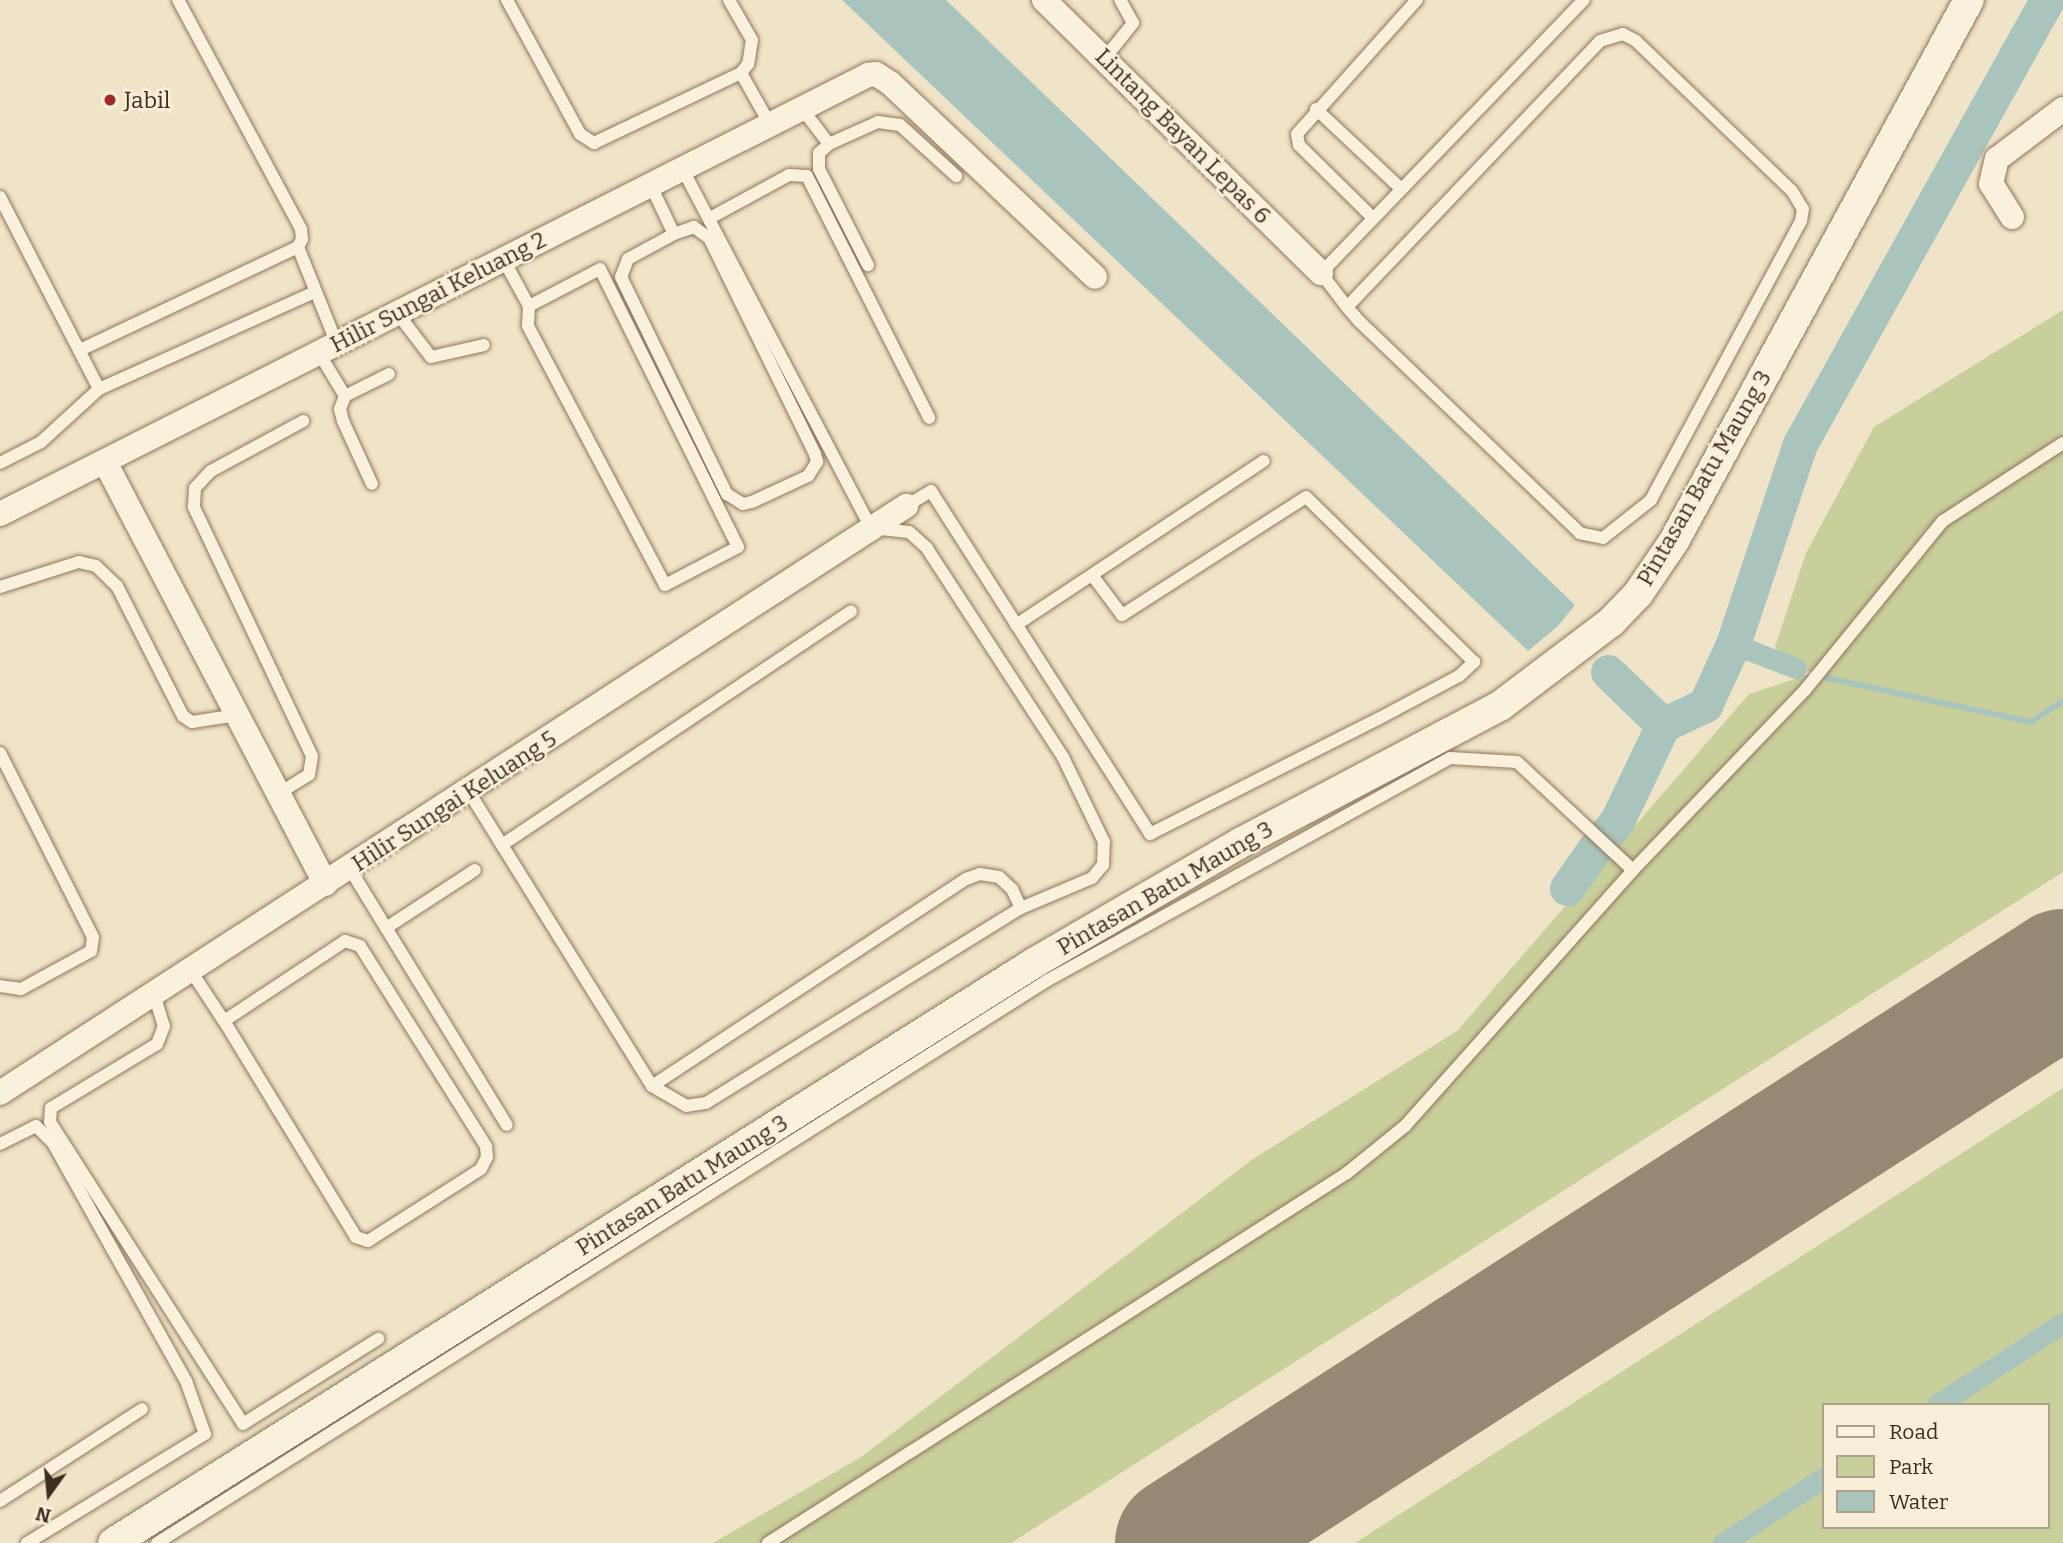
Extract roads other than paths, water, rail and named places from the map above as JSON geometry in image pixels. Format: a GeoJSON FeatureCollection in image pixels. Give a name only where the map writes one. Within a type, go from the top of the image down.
{"type":"FeatureCollection","features":[{"type":"Feature","properties":{"kind":"street","name":"Lintang Bayan Lepas 6"},"geometry":{"type":"LineString","coordinates":[[1044,0],[1321,273]]}},
{"type":"Feature","properties":{"kind":"street","name":"Pintasan Batu Maung 3"},"geometry":{"type":"LineString","coordinates":[[113,1543],[1034,963],[1242,842],[1500,706],[1611,622],[1638,594],[1674,541],[1969,0]]}},
{"type":"Feature","properties":{"kind":"street","name":"Hilir Sungai Keluang 2"},"geometry":{"type":"LineString","coordinates":[[0,514],[398,314],[502,257],[876,74],[1095,277]]}},
{"type":"Feature","properties":{"kind":"street"},"geometry":{"type":"LineString","coordinates":[[2012,217],[1991,184],[1997,159],[2063,109]]}},
{"type":"Feature","properties":{"kind":"street"},"geometry":{"type":"LineString","coordinates":[[105,461],[326,884]]}},
{"type":"Feature","properties":{"kind":"street","name":"Hilir Sungai Keluang 5"},"geometry":{"type":"LineString","coordinates":[[0,1093],[469,792],[906,506]]}},
{"type":"Feature","properties":{"kind":"lane"},"geometry":{"type":"LineString","coordinates":[[178,0],[301,229],[298,247],[315,292],[328,349],[345,396],[340,409],[343,421],[372,484]]}},
{"type":"Feature","properties":{"kind":"lane"},"geometry":{"type":"LineString","coordinates":[[507,0],[580,134],[594,143],[741,73],[748,64],[752,40],[729,0]]}},
{"type":"Feature","properties":{"kind":"lane"},"geometry":{"type":"LineString","coordinates":[[1105,58],[1133,23],[1120,0]]}},
{"type":"Feature","properties":{"kind":"lane"},"geometry":{"type":"LineString","coordinates":[[1373,218],[1299,145],[1297,134],[1315,109],[1417,0]]}},
{"type":"Feature","properties":{"kind":"lane"},"geometry":{"type":"LineString","coordinates":[[1347,307],[1610,34],[1623,34],[1636,41],[1792,191],[1802,209],[1801,221],[1651,500],[1603,538],[1580,533],[1347,307],[1321,273],[1584,0]]}},
{"type":"Feature","properties":{"kind":"lane"},"geometry":{"type":"LineString","coordinates":[[741,73],[771,125]]}},
{"type":"Feature","properties":{"kind":"lane"},"geometry":{"type":"LineString","coordinates":[[1315,109],[1400,188]]}},
{"type":"Feature","properties":{"kind":"lane"},"geometry":{"type":"LineString","coordinates":[[803,110],[829,144]]}},
{"type":"Feature","properties":{"kind":"lane"},"geometry":{"type":"LineString","coordinates":[[868,265],[819,169],[819,153],[829,144],[888,120],[900,125],[956,176]]}},
{"type":"Feature","properties":{"kind":"lane"},"geometry":{"type":"LineString","coordinates":[[469,792],[652,1086],[686,1106],[706,1103],[1021,908],[1092,878],[1103,865],[1104,842],[1063,757],[927,548],[909,532],[871,528],[684,170]]}},
{"type":"Feature","properties":{"kind":"lane"},"geometry":{"type":"LineString","coordinates":[[710,218],[789,175],[807,176],[929,418]]}},
{"type":"Feature","properties":{"kind":"lane"},"geometry":{"type":"LineString","coordinates":[[651,186],[674,234]]}},
{"type":"Feature","properties":{"kind":"lane"},"geometry":{"type":"LineString","coordinates":[[0,197],[99,389]]}},
{"type":"Feature","properties":{"kind":"lane"},"geometry":{"type":"LineString","coordinates":[[694,227],[709,238],[815,454],[817,462],[808,475],[752,502],[743,504],[727,494],[621,277],[628,259],[674,234],[694,227]]}},
{"type":"Feature","properties":{"kind":"lane"},"geometry":{"type":"LineString","coordinates":[[80,351],[298,247]]}},
{"type":"Feature","properties":{"kind":"lane"},"geometry":{"type":"LineString","coordinates":[[502,257],[529,306],[528,326],[665,585],[738,547],[600,269],[529,306]]}},
{"type":"Feature","properties":{"kind":"lane"},"geometry":{"type":"LineString","coordinates":[[0,463],[50,436],[99,389],[315,292]]}},
{"type":"Feature","properties":{"kind":"lane"},"geometry":{"type":"LineString","coordinates":[[398,314],[430,357],[484,345]]}},
{"type":"Feature","properties":{"kind":"lane"},"geometry":{"type":"LineString","coordinates":[[345,396],[389,374]]}},
{"type":"Feature","properties":{"kind":"lane"},"geometry":{"type":"LineString","coordinates":[[278,794],[309,775],[312,756],[194,507],[194,488],[211,471],[303,421]]}},
{"type":"Feature","properties":{"kind":"lane"},"geometry":{"type":"LineString","coordinates":[[768,1543],[1347,1173],[1405,1126],[1633,870],[1805,690],[1943,521],[2063,443]]}},
{"type":"Feature","properties":{"kind":"lane"},"geometry":{"type":"LineString","coordinates":[[1016,625],[1264,461]]}},
{"type":"Feature","properties":{"kind":"lane"},"geometry":{"type":"LineString","coordinates":[[906,506],[931,491],[1150,834],[1378,719],[1458,676],[1474,662],[1306,498],[1122,615],[1092,575]]}},
{"type":"Feature","properties":{"kind":"lane"},"geometry":{"type":"LineString","coordinates":[[0,587],[79,562],[96,566],[117,586],[183,716],[192,722],[237,715]]}},
{"type":"Feature","properties":{"kind":"lane"},"geometry":{"type":"LineString","coordinates":[[502,845],[850,611]]}},
{"type":"Feature","properties":{"kind":"lane"},"geometry":{"type":"LineString","coordinates":[[0,753],[93,937],[91,951],[21,989],[0,986]]}},
{"type":"Feature","properties":{"kind":"lane"},"geometry":{"type":"LineString","coordinates":[[157,1543],[1048,980],[1450,758],[1517,762],[1633,870]]}},
{"type":"Feature","properties":{"kind":"lane"},"geometry":{"type":"LineString","coordinates":[[350,869],[507,1125]]}},
{"type":"Feature","properties":{"kind":"lane"},"geometry":{"type":"LineString","coordinates":[[386,928],[475,870]]}},
{"type":"Feature","properties":{"kind":"lane"},"geometry":{"type":"LineString","coordinates":[[652,1086],[966,878],[980,874],[999,877],[1012,888],[1021,908]]}},
{"type":"Feature","properties":{"kind":"lane"},"geometry":{"type":"LineString","coordinates":[[191,971],[356,1237],[368,1241],[481,1169],[487,1157],[486,1146],[360,946],[345,940],[224,1021]]}},
{"type":"Feature","properties":{"kind":"lane"},"geometry":{"type":"LineString","coordinates":[[154,995],[164,1026],[157,1044],[51,1108],[50,1122],[243,1424],[378,1339]]}},
{"type":"Feature","properties":{"kind":"lane"},"geometry":{"type":"LineString","coordinates":[[0,1144],[36,1126],[53,1143],[187,1381],[205,1434],[27,1543]]}},
{"type":"Feature","properties":{"kind":"lane"},"geometry":{"type":"LineString","coordinates":[[0,1501],[142,1409]]}},
{"type":"Feature","properties":{"kind":"water"},"geometry":{"type":"Polygon","coordinates":[[[842,0],[946,0],[1575,605],[1558,626],[1528,651],[842,0]]]}},
{"type":"Feature","properties":{"kind":"waterway"},"geometry":{"type":"LineString","coordinates":[[1606,834],[1617,821],[1663,725],[1705,705],[1733,644],[1800,444],[2047,0]]}},
{"type":"Feature","properties":{"kind":"waterway"},"geometry":{"type":"LineString","coordinates":[[1733,644],[1796,668]]}},
{"type":"Feature","properties":{"kind":"waterway"},"geometry":{"type":"LineString","coordinates":[[1608,672],[1663,725]]}},
{"type":"Feature","properties":{"kind":"waterway"},"geometry":{"type":"LineString","coordinates":[[1827,678],[2031,722],[2063,701]]}},
{"type":"Feature","properties":{"kind":"waterway"},"geometry":{"type":"LineString","coordinates":[[1567,888],[1595,848]]}},
{"type":"Feature","properties":{"kind":"waterway"},"geometry":{"type":"LineString","coordinates":[[1940,1403],[2063,1323]]}},
{"type":"Feature","properties":{"kind":"waterway"},"geometry":{"type":"LineString","coordinates":[[1723,1543],[1822,1479]]}},
{"type":"Feature","properties":{"kind":"place","name":"Jabil"},"geometry":{"type":"Point","coordinates":[110,100]}}]}
